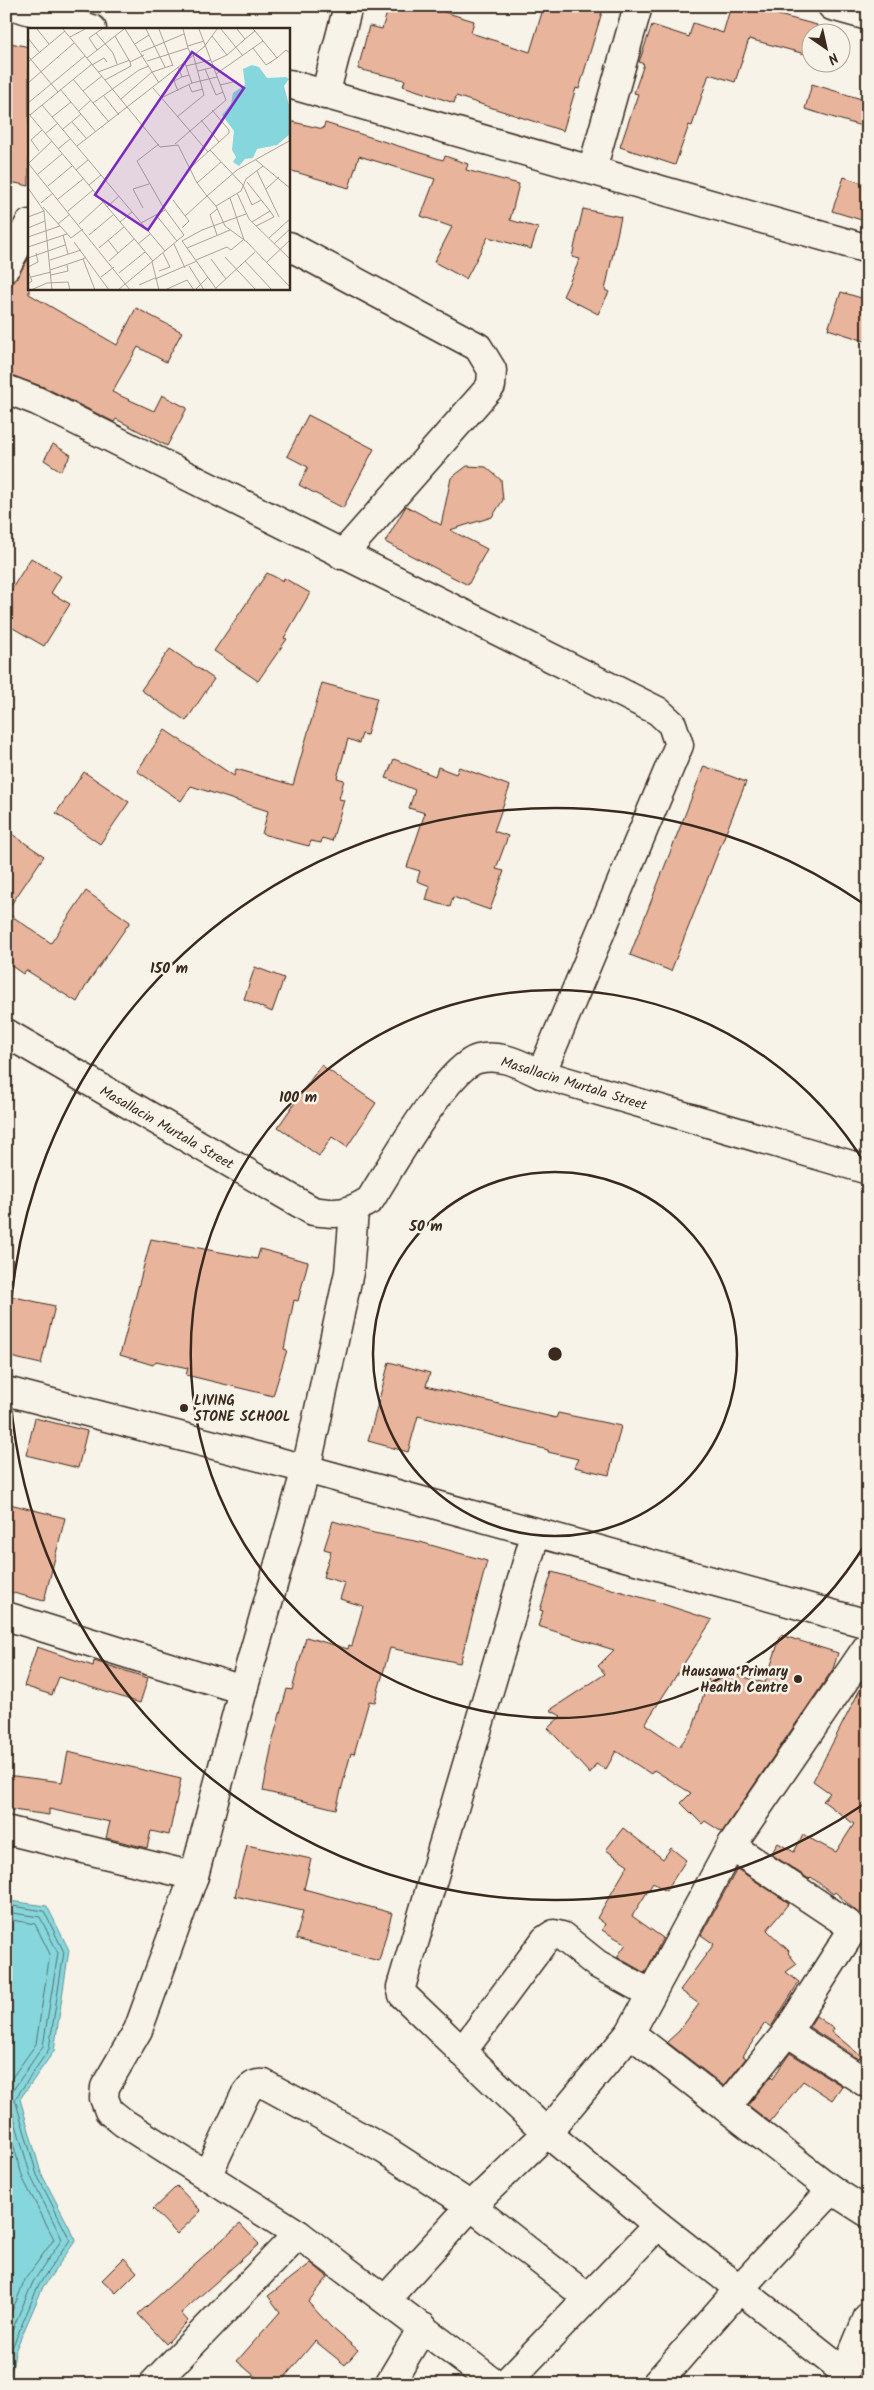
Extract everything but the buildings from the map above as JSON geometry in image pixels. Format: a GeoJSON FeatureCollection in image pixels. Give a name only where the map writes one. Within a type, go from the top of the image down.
{"type":"FeatureCollection","features":[{"type":"Feature","properties":{"kind":"street"},"geometry":{"type":"LineString","coordinates":[[14,6],[89,28]]}},
{"type":"Feature","properties":{"kind":"street"},"geometry":{"type":"LineString","coordinates":[[326,95],[348,6]]}},
{"type":"Feature","properties":{"kind":"street"},"geometry":{"type":"LineString","coordinates":[[592,170],[638,6]]}},
{"type":"Feature","properties":{"kind":"street"},"geometry":{"type":"LineString","coordinates":[[832,6],[868,16]]}},
{"type":"Feature","properties":{"kind":"street"},"geometry":{"type":"LineString","coordinates":[[290,84],[868,249]]}},
{"type":"Feature","properties":{"kind":"street"},"geometry":{"type":"LineString","coordinates":[[290,247],[478,347],[492,370],[491,386],[342,555]]}},
{"type":"Feature","properties":{"kind":"street"},"geometry":{"type":"LineString","coordinates":[[6,389],[37,401],[342,555],[658,711],[672,724],[679,745],[540,1074]]}},
{"type":"Feature","properties":{"kind":"street","name":"Masallacin Murtala Street"},"geometry":{"type":"LineString","coordinates":[[6,1033],[313,1211],[336,1214],[354,1211],[370,1200],[443,1087],[460,1069],[478,1059],[499,1058],[540,1074],[868,1170]]}},
{"type":"Feature","properties":{"kind":"street"},"geometry":{"type":"LineString","coordinates":[[354,1211],[349,1272],[306,1469],[243,1690],[194,1876],[138,2030],[105,2087],[104,2098],[109,2112],[124,2123],[298,2234],[496,2384]]}},
{"type":"Feature","properties":{"kind":"street"},"geometry":{"type":"LineString","coordinates":[[6,1391],[306,1469],[868,1624]]}},
{"type":"Feature","properties":{"kind":"street"},"geometry":{"type":"LineString","coordinates":[[536,1532],[402,1987],[403,1995],[548,2133],[658,2225],[739,2289],[852,2366],[868,2317]]}},
{"type":"Feature","properties":{"kind":"street"},"geometry":{"type":"LineString","coordinates":[[6,1616],[243,1690]]}},
{"type":"Feature","properties":{"kind":"street"},"geometry":{"type":"LineString","coordinates":[[386,2299],[471,2206],[548,2133],[630,2033],[731,1846],[868,1646]]}},
{"type":"Feature","properties":{"kind":"street"},"geometry":{"type":"LineString","coordinates":[[6,1830],[194,1876]]}},
{"type":"Feature","properties":{"kind":"street"},"geometry":{"type":"LineString","coordinates":[[731,1846],[848,1924],[860,1922]]}},
{"type":"Feature","properties":{"kind":"street"},"geometry":{"type":"LineString","coordinates":[[726,2108],[787,2032],[860,1922]]}},
{"type":"Feature","properties":{"kind":"street"},"geometry":{"type":"LineString","coordinates":[[462,2052],[545,1940],[554,1934],[562,1936],[597,1964],[651,1994]]}},
{"type":"Feature","properties":{"kind":"street"},"geometry":{"type":"LineString","coordinates":[[787,2032],[868,2084]]}},
{"type":"Feature","properties":{"kind":"street"},"geometry":{"type":"LineString","coordinates":[[630,2033],[832,2190],[868,2213]]}},
{"type":"Feature","properties":{"kind":"street"},"geometry":{"type":"LineString","coordinates":[[207,2176],[249,2088],[256,2083],[264,2084],[385,2150],[471,2206],[588,2298]]}},
{"type":"Feature","properties":{"kind":"street"},"geometry":{"type":"LineString","coordinates":[[656,2384],[739,2289],[832,2190]]}},
{"type":"Feature","properties":{"kind":"street"},"geometry":{"type":"LineString","coordinates":[[505,2384],[658,2225]]}},
{"type":"Feature","properties":{"kind":"street"},"geometry":{"type":"LineString","coordinates":[[153,2384],[298,2234]]}},
{"type":"Feature","properties":{"kind":"street"},"geometry":{"type":"LineString","coordinates":[[389,2384],[423,2327]]}},
{"type":"Feature","properties":{"kind":"water"},"geometry":{"type":"Polygon","coordinates":[[[6,1898],[9,1901],[47,1906],[69,1950],[54,2051],[20,2099],[41,2173],[76,2240],[43,2287],[16,2349],[9,2384],[6,2384],[6,1898]]]}},
{"type":"Feature","properties":{"kind":"place","name":"LIVING STONE SCHOOL"},"geometry":{"type":"Point","coordinates":[184,1408]}},
{"type":"Feature","properties":{"kind":"place","name":"Hausawa Primary Health Centre"},"geometry":{"type":"Point","coordinates":[798,1679]}}]}
